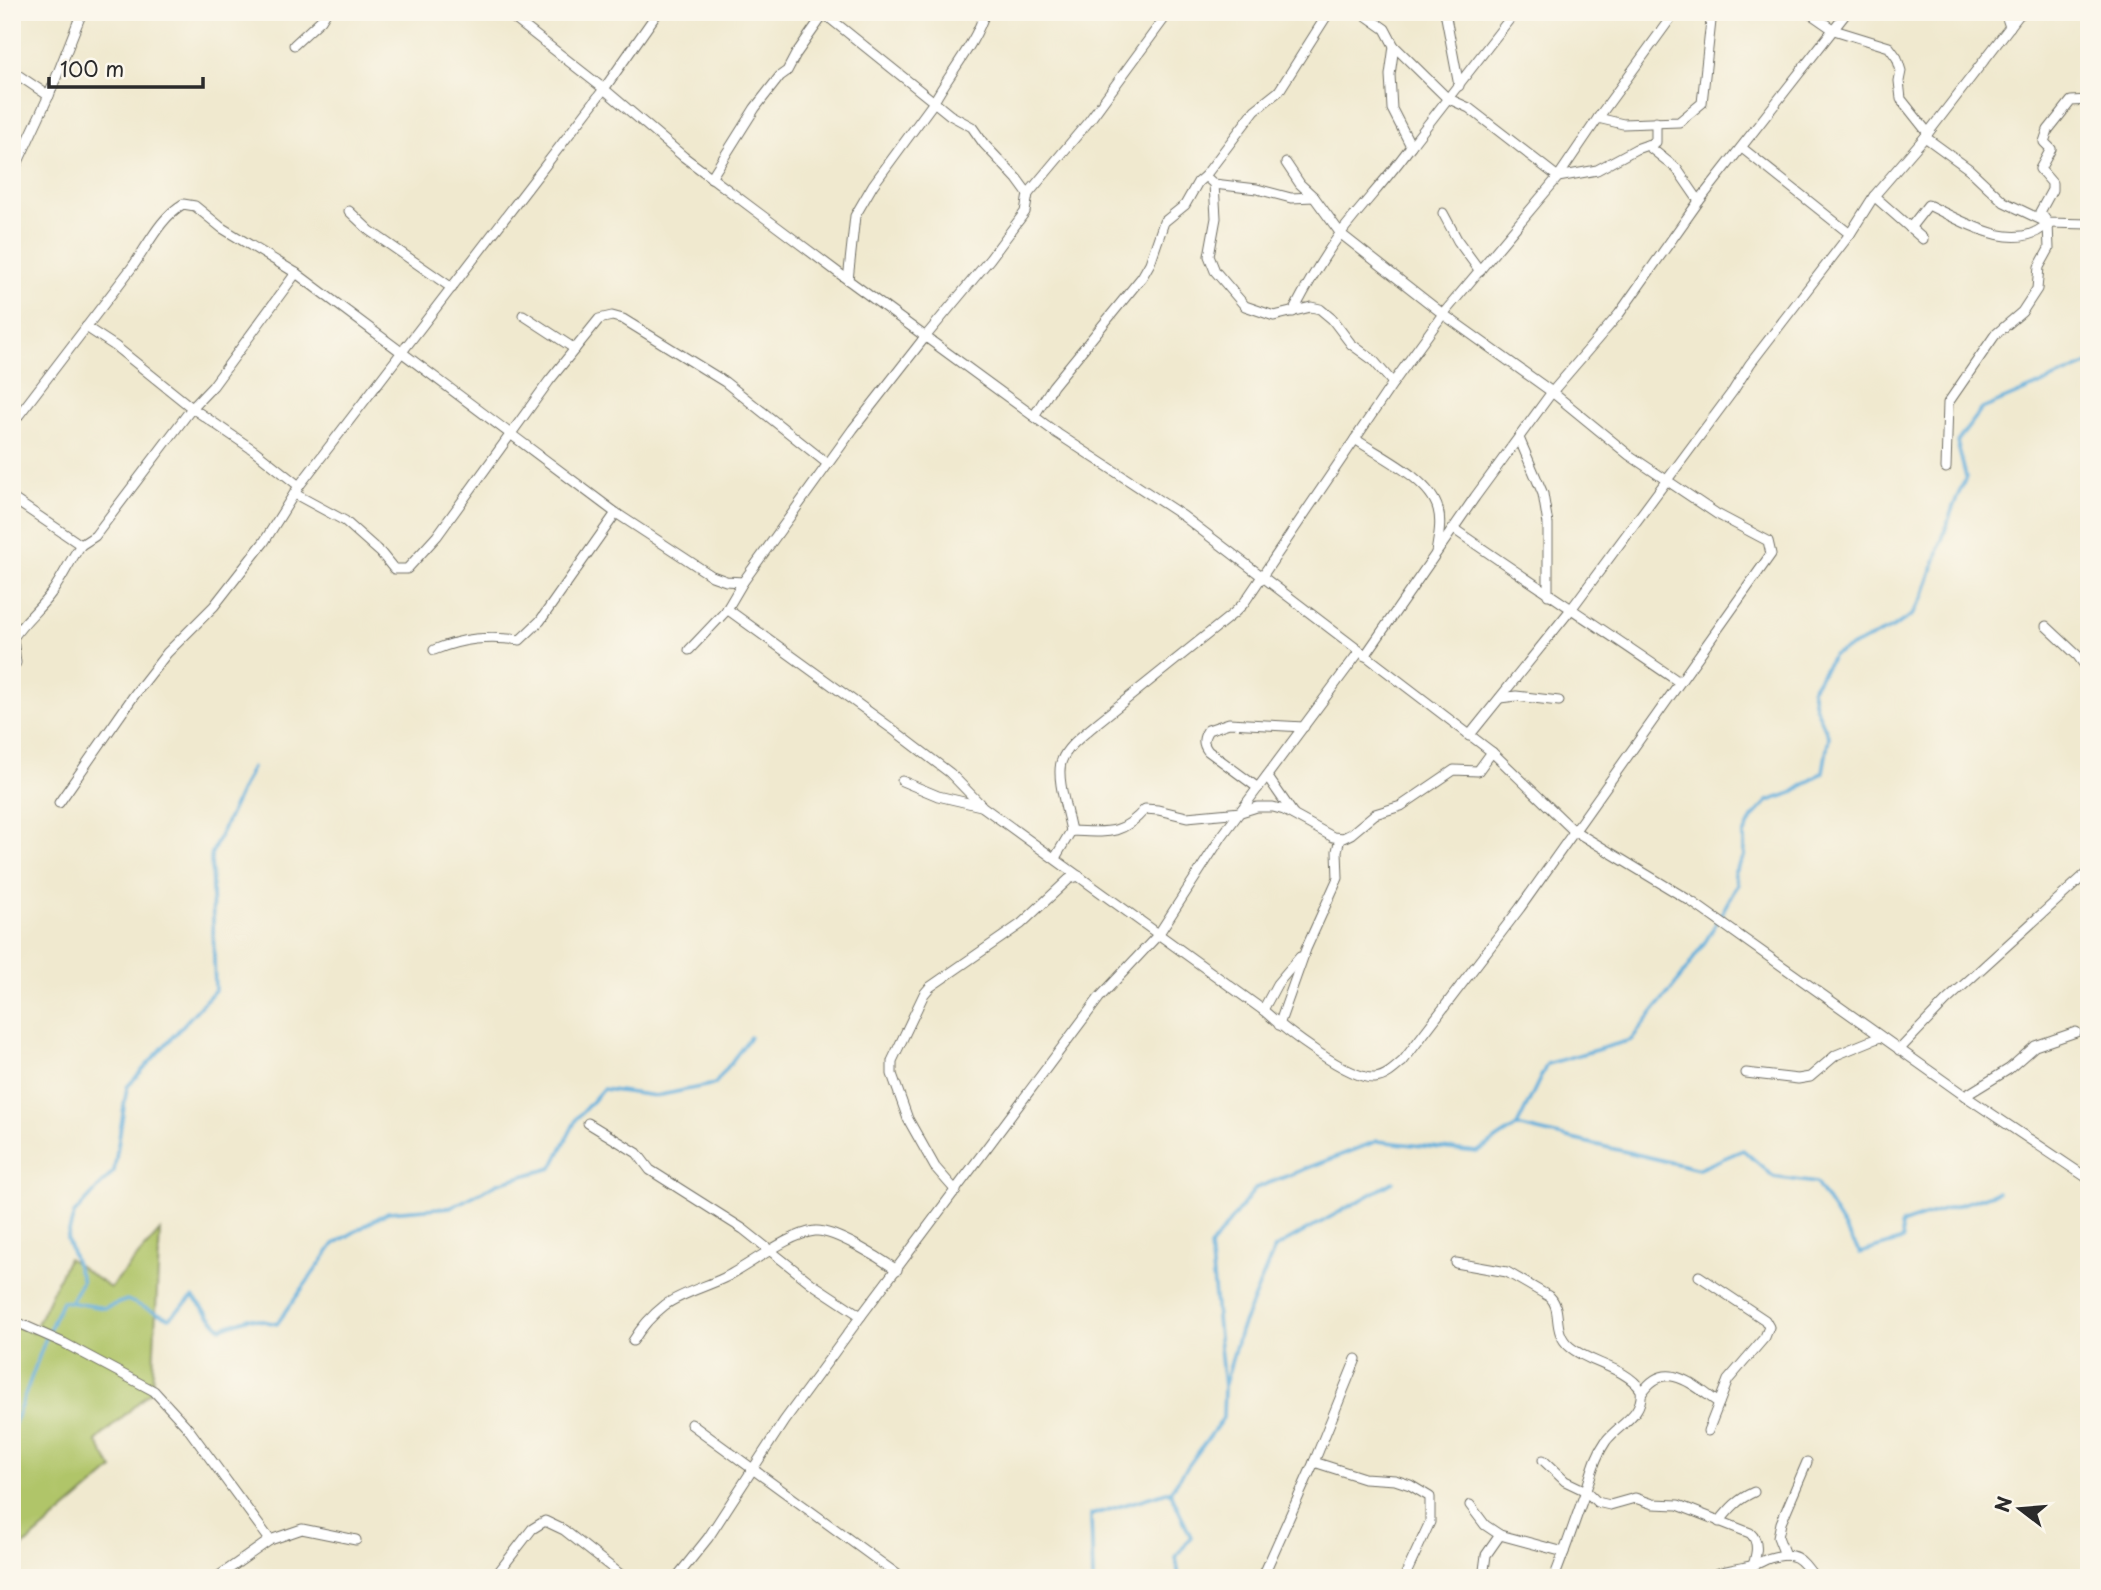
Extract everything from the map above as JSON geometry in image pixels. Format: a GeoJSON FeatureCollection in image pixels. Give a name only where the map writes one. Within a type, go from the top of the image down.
{"type":"FeatureCollection","features":[{"type":"Feature","properties":{"kind":"street"},"geometry":{"type":"LineString","coordinates":[[12,174],[49,96],[82,12]]}},
{"type":"Feature","properties":{"kind":"street"},"geometry":{"type":"LineString","coordinates":[[293,45],[321,20],[326,12]]}},
{"type":"Feature","properties":{"kind":"street"},"geometry":{"type":"LineString","coordinates":[[506,12],[711,178],[1058,434],[1183,516],[1492,752],[1573,830],[1692,902],[1880,1037],[2089,1179]]}},
{"type":"Feature","properties":{"kind":"street"},"geometry":{"type":"LineString","coordinates":[[59,803],[167,653],[214,607],[264,542],[297,490],[604,89],[658,12]]}},
{"type":"Feature","properties":{"kind":"street"},"geometry":{"type":"LineString","coordinates":[[979,31],[985,12]]}},
{"type":"Feature","properties":{"kind":"street"},"geometry":{"type":"LineString","coordinates":[[848,280],[855,216],[873,185],[934,102],[994,12]]}},
{"type":"Feature","properties":{"kind":"street"},"geometry":{"type":"LineString","coordinates":[[689,650],[727,609],[743,582],[828,464],[925,337],[990,259],[1025,212],[1028,194],[1089,121],[1169,12]]}},
{"type":"Feature","properties":{"kind":"street"},"geometry":{"type":"LineString","coordinates":[[1034,416],[1053,386],[1142,277],[1150,263],[1164,222],[1185,205],[1198,182],[1255,110],[1279,91],[1329,12]]}},
{"type":"Feature","properties":{"kind":"street"},"geometry":{"type":"LineString","coordinates":[[1361,12],[1385,29],[1394,47],[1447,98],[1469,108],[1558,177],[1597,170],[1656,142],[1656,122]]}},
{"type":"Feature","properties":{"kind":"street"},"geometry":{"type":"LineString","coordinates":[[1445,12],[1459,86]]}},
{"type":"Feature","properties":{"kind":"street"},"geometry":{"type":"LineString","coordinates":[[1293,312],[1309,280],[1340,234],[1390,176],[1515,12]]}},
{"type":"Feature","properties":{"kind":"street"},"geometry":{"type":"LineString","coordinates":[[1055,858],[1071,831],[1060,776],[1062,758],[1097,723],[1234,613],[1262,578],[1392,383],[1443,314],[1558,177],[1675,12]]}},
{"type":"Feature","properties":{"kind":"street"},"geometry":{"type":"LineString","coordinates":[[1598,117],[1623,124],[1679,122],[1702,103],[1712,12]]}},
{"type":"Feature","properties":{"kind":"street"},"geometry":{"type":"LineString","coordinates":[[1808,12],[1834,30],[1889,47],[1897,58],[1901,71],[1900,99],[1926,135],[1969,169],[2004,202],[2048,223],[2089,224]]}},
{"type":"Feature","properties":{"kind":"street"},"geometry":{"type":"LineString","coordinates":[[676,1578],[708,1538],[784,1421],[860,1316],[1099,998],[1158,935],[1222,836],[1436,555],[1552,392],[1619,314],[1699,201],[1847,12]]}},
{"type":"Feature","properties":{"kind":"street"},"geometry":{"type":"LineString","coordinates":[[2005,12],[2010,27]]}},
{"type":"Feature","properties":{"kind":"street"},"geometry":{"type":"LineString","coordinates":[[1469,736],[1572,608],[1850,234],[1874,197],[2024,12]]}},
{"type":"Feature","properties":{"kind":"street"},"geometry":{"type":"LineString","coordinates":[[711,178],[755,108],[787,71],[823,13],[950,115],[972,127],[1028,194]]}},
{"type":"Feature","properties":{"kind":"street"},"geometry":{"type":"LineString","coordinates":[[1394,47],[1390,75],[1392,109],[1411,146]]}},
{"type":"Feature","properties":{"kind":"street"},"geometry":{"type":"LineString","coordinates":[[12,71],[49,96]]}},
{"type":"Feature","properties":{"kind":"street"},"geometry":{"type":"LineString","coordinates":[[1946,468],[1948,403],[1995,335],[2022,312],[2037,289],[2039,267],[2049,249],[2048,223],[2040,212],[2052,190],[2052,183],[2040,169],[2051,149],[2044,142],[2048,130],[2071,101],[2089,100]]}},
{"type":"Feature","properties":{"kind":"street"},"geometry":{"type":"LineString","coordinates":[[1647,145],[1677,169],[1699,201]]}},
{"type":"Feature","properties":{"kind":"street"},"geometry":{"type":"LineString","coordinates":[[1742,148],[1850,234]]}},
{"type":"Feature","properties":{"kind":"street"},"geometry":{"type":"LineString","coordinates":[[727,609],[891,727],[950,773],[983,807],[1326,1058],[1356,1073],[1375,1078],[1393,1070],[1403,1061],[1520,908],[1573,830],[1770,558],[1772,550],[1768,541],[1717,514],[1629,455],[1552,392],[1443,314],[1340,234],[1286,163]]}},
{"type":"Feature","properties":{"kind":"street"},"geometry":{"type":"LineString","coordinates":[[1205,176],[1214,184],[1257,189],[1291,198],[1314,197]]}},
{"type":"Feature","properties":{"kind":"street"},"geometry":{"type":"LineString","coordinates":[[1214,184],[1216,218],[1209,256],[1215,271],[1245,306],[1267,315],[1279,316],[1311,307],[1320,309],[1332,319],[1351,344],[1373,360],[1392,383]]}},
{"type":"Feature","properties":{"kind":"street"},"geometry":{"type":"LineString","coordinates":[[1874,197],[1923,239]]}},
{"type":"Feature","properties":{"kind":"street"},"geometry":{"type":"LineString","coordinates":[[12,424],[173,210],[183,204],[195,206],[222,228],[296,273],[616,513],[712,576],[726,581],[743,582]]}},
{"type":"Feature","properties":{"kind":"street"},"geometry":{"type":"LineString","coordinates":[[1910,228],[1928,205],[2005,238],[2039,232],[2048,223]]}},
{"type":"Feature","properties":{"kind":"street"},"geometry":{"type":"LineString","coordinates":[[349,211],[370,230],[452,288]]}},
{"type":"Feature","properties":{"kind":"street"},"geometry":{"type":"LineString","coordinates":[[1443,213],[1458,241],[1480,271]]}},
{"type":"Feature","properties":{"kind":"street"},"geometry":{"type":"LineString","coordinates":[[16,663],[13,638],[22,623],[39,608],[81,545],[95,536],[192,408],[213,386],[296,273]]}},
{"type":"Feature","properties":{"kind":"street"},"geometry":{"type":"LineString","coordinates":[[523,316],[575,349]]}},
{"type":"Feature","properties":{"kind":"street"},"geometry":{"type":"LineString","coordinates":[[86,327],[192,408],[255,451],[297,490],[345,521],[381,553],[394,569],[407,569],[438,536],[510,435],[599,319],[612,316],[623,319],[726,382],[828,464]]}},
{"type":"Feature","properties":{"kind":"street"},"geometry":{"type":"LineString","coordinates":[[1519,438],[1543,494],[1548,524],[1548,595]]}},
{"type":"Feature","properties":{"kind":"street"},"geometry":{"type":"LineString","coordinates":[[1355,439],[1426,488],[1439,510],[1436,555]]}},
{"type":"Feature","properties":{"kind":"street"},"geometry":{"type":"LineString","coordinates":[[12,498],[81,545]]}},
{"type":"Feature","properties":{"kind":"street"},"geometry":{"type":"LineString","coordinates":[[435,650],[458,640],[520,640],[540,621],[616,513]]}},
{"type":"Feature","properties":{"kind":"street"},"geometry":{"type":"LineString","coordinates":[[1454,529],[1679,682]]}},
{"type":"Feature","properties":{"kind":"street"},"geometry":{"type":"LineString","coordinates":[[2046,626],[2078,656],[2089,671]]}},
{"type":"Feature","properties":{"kind":"street"},"geometry":{"type":"LineString","coordinates":[[1500,698],[1516,696],[1559,701]]}},
{"type":"Feature","properties":{"kind":"street"},"geometry":{"type":"LineString","coordinates":[[1258,788],[1208,751],[1203,737],[1208,730],[1229,723],[1304,727]]}},
{"type":"Feature","properties":{"kind":"street"},"geometry":{"type":"LineString","coordinates":[[1071,831],[1113,832],[1137,819],[1145,809],[1187,817],[1241,812],[1269,806],[1281,808],[1340,838],[1355,832],[1380,812],[1401,806],[1454,770],[1478,771],[1492,752]]}},
{"type":"Feature","properties":{"kind":"street"},"geometry":{"type":"LineString","coordinates":[[1268,776],[1294,815]]}},
{"type":"Feature","properties":{"kind":"street"},"geometry":{"type":"LineString","coordinates":[[902,781],[938,796],[983,807]]}},
{"type":"Feature","properties":{"kind":"street"},"geometry":{"type":"LineString","coordinates":[[1279,1025],[1306,949],[1338,878],[1340,838]]}},
{"type":"Feature","properties":{"kind":"street"},"geometry":{"type":"LineString","coordinates":[[956,1191],[935,1167],[908,1119],[892,1074],[892,1061],[930,987],[1021,925],[1069,879],[1079,876]]}},
{"type":"Feature","properties":{"kind":"street"},"geometry":{"type":"LineString","coordinates":[[1899,1050],[1946,1001],[2087,876]]}},
{"type":"Feature","properties":{"kind":"street"},"geometry":{"type":"LineString","coordinates":[[1263,1010],[1277,984],[1306,949]]}},
{"type":"Feature","properties":{"kind":"street"},"geometry":{"type":"LineString","coordinates":[[1965,1096],[2009,1069],[2035,1046],[2076,1032]]}},
{"type":"Feature","properties":{"kind":"street"},"geometry":{"type":"LineString","coordinates":[[1746,1073],[1798,1079],[1810,1077],[1836,1055],[1880,1037]]}},
{"type":"Feature","properties":{"kind":"street"},"geometry":{"type":"LineString","coordinates":[[588,1123],[637,1153],[650,1170],[743,1229],[811,1283],[860,1316]]}},
{"type":"Feature","properties":{"kind":"street"},"geometry":{"type":"LineString","coordinates":[[633,1341],[646,1320],[673,1300],[721,1279],[805,1234],[822,1231],[862,1248],[897,1270]]}},
{"type":"Feature","properties":{"kind":"street"},"geometry":{"type":"LineString","coordinates":[[1456,1264],[1507,1272],[1550,1297],[1554,1302],[1557,1327],[1563,1340],[1581,1354],[1632,1380],[1642,1393]]}},
{"type":"Feature","properties":{"kind":"street"},"geometry":{"type":"LineString","coordinates":[[1699,1276],[1769,1324],[1765,1337],[1731,1377],[1709,1431]]}},
{"type":"Feature","properties":{"kind":"street"},"geometry":{"type":"LineString","coordinates":[[12,1320],[118,1370],[154,1391],[187,1427],[270,1540]]}},
{"type":"Feature","properties":{"kind":"street"},"geometry":{"type":"LineString","coordinates":[[1264,1574],[1356,1359]]}},
{"type":"Feature","properties":{"kind":"street"},"geometry":{"type":"LineString","coordinates":[[1554,1578],[1586,1491],[1593,1463],[1607,1439],[1633,1416],[1642,1393],[1654,1380],[1671,1376],[1687,1381],[1719,1403]]}},
{"type":"Feature","properties":{"kind":"street"},"geometry":{"type":"LineString","coordinates":[[691,1424],[902,1578]]}},
{"type":"Feature","properties":{"kind":"street"},"geometry":{"type":"LineString","coordinates":[[1543,1460],[1565,1481],[1586,1491],[1597,1502],[1610,1505],[1635,1499],[1653,1504],[1678,1505],[1750,1533],[1756,1538],[1758,1546],[1749,1578]]}},
{"type":"Feature","properties":{"kind":"street"},"geometry":{"type":"LineString","coordinates":[[1314,1462],[1364,1478],[1395,1480],[1430,1497],[1430,1522],[1404,1578]]}},
{"type":"Feature","properties":{"kind":"street"},"geometry":{"type":"LineString","coordinates":[[1785,1555],[1778,1537],[1807,1462]]}},
{"type":"Feature","properties":{"kind":"street"},"geometry":{"type":"LineString","coordinates":[[1719,1522],[1739,1499],[1754,1492]]}},
{"type":"Feature","properties":{"kind":"street"},"geometry":{"type":"LineString","coordinates":[[1470,1505],[1485,1525],[1500,1535],[1564,1552]]}},
{"type":"Feature","properties":{"kind":"street"},"geometry":{"type":"LineString","coordinates":[[497,1577],[532,1529],[545,1521],[564,1530],[625,1578]]}},
{"type":"Feature","properties":{"kind":"street"},"geometry":{"type":"LineString","coordinates":[[216,1578],[270,1540],[302,1529],[356,1540]]}},
{"type":"Feature","properties":{"kind":"street"},"geometry":{"type":"LineString","coordinates":[[1483,1578],[1486,1555],[1500,1535]]}},
{"type":"Feature","properties":{"kind":"street"},"geometry":{"type":"LineString","coordinates":[[1707,1578],[1722,1570],[1753,1566],[1769,1558],[1785,1555],[1804,1561],[1815,1578]]}},
{"type":"Feature","properties":{"kind":"green space"},"geometry":{"type":"Polygon","coordinates":[[[160,1231],[152,1390],[96,1441],[113,1469],[12,1556],[12,1324],[33,1333],[68,1258],[110,1288],[160,1231]]]}},
{"type":"Feature","properties":{"kind":"waterway"},"geometry":{"type":"LineString","coordinates":[[1517,1126],[1547,1064],[1631,1040],[1681,977],[1707,939],[1738,884],[1734,873],[1744,857],[1744,835],[1752,818],[1768,801],[1792,793],[1823,772],[1829,737],[1815,706],[1812,689],[1833,655],[1892,628],[1912,615],[1923,597],[1953,507],[1966,477],[1957,442],[1982,409],[2089,364]]}},
{"type":"Feature","properties":{"kind":"waterway"},"geometry":{"type":"LineString","coordinates":[[70,1302],[82,1281],[67,1239],[74,1214],[114,1171],[127,1087],[215,990],[211,855],[252,767]]}},
{"type":"Feature","properties":{"kind":"waterway"},"geometry":{"type":"LineString","coordinates":[[12,1430],[62,1301],[105,1308],[127,1300],[169,1318],[193,1297],[221,1328],[249,1318],[277,1324],[334,1244],[388,1212],[452,1207],[498,1183],[552,1168],[577,1118],[603,1089],[656,1096],[715,1084],[750,1037]]}},
{"type":"Feature","properties":{"kind":"waterway"},"geometry":{"type":"LineString","coordinates":[[1093,1578],[1091,1515],[1170,1491],[1223,1418],[1224,1387],[1210,1247],[1256,1188],[1377,1141],[1477,1152],[1517,1126],[1699,1169],[1743,1150],[1774,1177],[1816,1183],[1860,1253],[1903,1240],[1901,1224],[1998,1192]]}},
{"type":"Feature","properties":{"kind":"waterway"},"geometry":{"type":"LineString","coordinates":[[1225,1384],[1240,1331],[1275,1248],[1393,1182]]}},
{"type":"Feature","properties":{"kind":"waterway"},"geometry":{"type":"LineString","coordinates":[[1170,1491],[1191,1537],[1176,1557],[1179,1578]]}}]}
